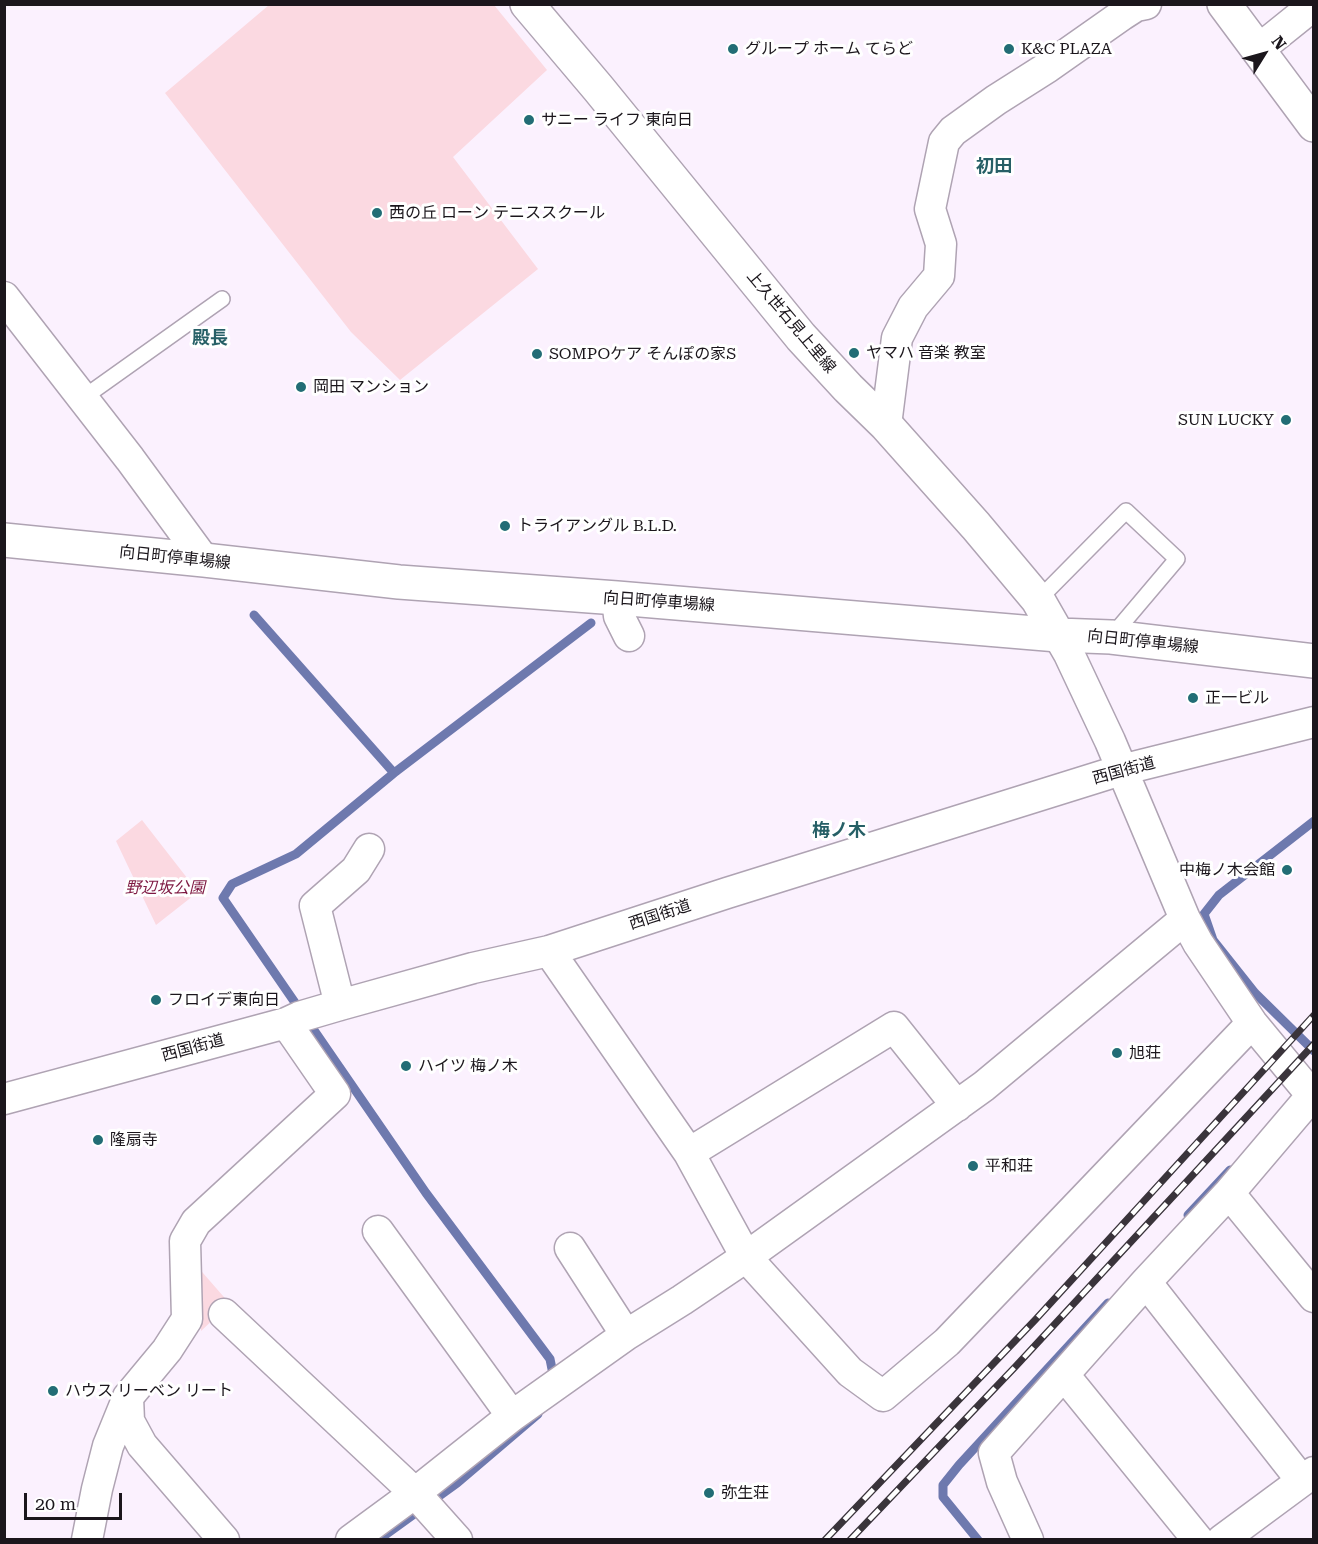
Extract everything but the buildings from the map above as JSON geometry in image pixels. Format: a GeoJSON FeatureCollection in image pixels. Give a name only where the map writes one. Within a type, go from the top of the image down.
{"type":"FeatureCollection","features":[{"type":"Feature","properties":{"kind":"main road","name":"上久世石見上里線"},"geometry":{"type":"LineString","coordinates":[[527,4],[606,97],[801,337],[886,425],[1038,600],[1058,635]]}},
{"type":"Feature","properties":{"kind":"main road"},"geometry":{"type":"LineString","coordinates":[[1224,4],[1314,125]]}},
{"type":"Feature","properties":{"kind":"main road","name":"向日町停車場線"},"geometry":{"type":"LineString","coordinates":[[4,540],[399,582],[1058,635],[1111,637],[1314,661]]}},
{"type":"Feature","properties":{"kind":"street"},"geometry":{"type":"LineString","coordinates":[[886,425],[897,338],[913,307],[939,276],[942,244],[930,209],[944,142],[954,131],[996,100],[1136,6],[1146,4]]}},
{"type":"Feature","properties":{"kind":"street"},"geometry":{"type":"LineString","coordinates":[[1258,50],[1314,5]]}},
{"type":"Feature","properties":{"kind":"street"},"geometry":{"type":"LineString","coordinates":[[4,297],[137,468],[204,560]]}},
{"type":"Feature","properties":{"kind":"street"},"geometry":{"type":"LineString","coordinates":[[617,598],[619,616],[629,636]]}},
{"type":"Feature","properties":{"kind":"street"},"geometry":{"type":"LineString","coordinates":[[1028,1539],[1002,1482],[994,1453],[1146,1282],[1229,1193],[1313,1096],[1252,1023],[1198,943],[1185,919],[1110,741],[1058,635]]}},
{"type":"Feature","properties":{"kind":"street","name":"西国街道"},"geometry":{"type":"LineString","coordinates":[[4,1099],[286,1023],[299,1017],[473,968],[549,951],[1121,770],[1314,722]]}},
{"type":"Feature","properties":{"kind":"street"},"geometry":{"type":"LineString","coordinates":[[340,1005],[315,906],[356,870],[369,849]]}},
{"type":"Feature","properties":{"kind":"street"},"geometry":{"type":"LineString","coordinates":[[351,1539],[415,1493],[512,1416],[626,1335],[746,1257],[984,1086],[1185,919]]}},
{"type":"Feature","properties":{"kind":"street"},"geometry":{"type":"LineString","coordinates":[[549,951],[689,1154],[746,1257],[850,1372],[884,1396],[947,1342],[1252,1023]]}},
{"type":"Feature","properties":{"kind":"street"},"geometry":{"type":"LineString","coordinates":[[87,1539],[96,1489],[108,1446],[128,1397],[167,1350],[187,1319],[186,1241],[196,1222],[335,1094],[286,1023]]}},
{"type":"Feature","properties":{"kind":"street"},"geometry":{"type":"LineString","coordinates":[[689,1154],[894,1027],[957,1106]]}},
{"type":"Feature","properties":{"kind":"street"},"geometry":{"type":"LineString","coordinates":[[1229,1193],[1314,1297]]}},
{"type":"Feature","properties":{"kind":"street"},"geometry":{"type":"LineString","coordinates":[[378,1231],[512,1416]]}},
{"type":"Feature","properties":{"kind":"street"},"geometry":{"type":"LineString","coordinates":[[570,1248],[626,1335]]}},
{"type":"Feature","properties":{"kind":"street"},"geometry":{"type":"LineString","coordinates":[[1146,1282],[1308,1476],[1222,1539]]}},
{"type":"Feature","properties":{"kind":"street"},"geometry":{"type":"LineString","coordinates":[[224,1314],[415,1493],[457,1539]]}},
{"type":"Feature","properties":{"kind":"street"},"geometry":{"type":"LineString","coordinates":[[1064,1375],[1198,1539]]}},
{"type":"Feature","properties":{"kind":"street"},"geometry":{"type":"LineString","coordinates":[[128,1397],[129,1421],[142,1445],[224,1539]]}},
{"type":"Feature","properties":{"kind":"lane"},"geometry":{"type":"LineString","coordinates":[[83,398],[222,300]]}},
{"type":"Feature","properties":{"kind":"lane"},"geometry":{"type":"LineString","coordinates":[[1038,600],[1126,511],[1177,559],[1111,637]]}},
{"type":"Feature","properties":{"kind":"green space","name":"西の丘 ローン テニススクール"},"geometry":{"type":"Polygon","coordinates":[[[269,5],[494,5],[547,70],[453,157],[538,269],[400,380],[351,332],[165,93],[269,5]]]}},
{"type":"Feature","properties":{"kind":"green space","name":"野辺坂公園"},"geometry":{"type":"Polygon","coordinates":[[[142,820],[198,892],[156,925],[116,841],[142,820]]]}},
{"type":"Feature","properties":{"kind":"green space"},"geometry":{"type":"Polygon","coordinates":[[[196,1265],[230,1304],[201,1331],[196,1265]]]}},
{"type":"Feature","properties":{"kind":"waterway"},"geometry":{"type":"LineString","coordinates":[[254,615],[394,773],[296,854],[232,884],[223,898],[426,1193],[550,1359],[554,1379]]}},
{"type":"Feature","properties":{"kind":"waterway"},"geometry":{"type":"LineString","coordinates":[[394,773],[591,623]]}},
{"type":"Feature","properties":{"kind":"waterway"},"geometry":{"type":"LineString","coordinates":[[1314,821],[1219,895],[1204,914],[1213,940],[1255,993],[1314,1051]]}},
{"type":"Feature","properties":{"kind":"waterway"},"geometry":{"type":"LineString","coordinates":[[1188,1215],[1230,1170]]}},
{"type":"Feature","properties":{"kind":"waterway"},"geometry":{"type":"LineString","coordinates":[[978,1540],[943,1497],[943,1485],[1108,1303]]}},
{"type":"Feature","properties":{"kind":"waterway"},"geometry":{"type":"LineString","coordinates":[[378,1540],[457,1483],[538,1414]]}},
{"type":"Feature","properties":{"kind":"railway"},"geometry":{"type":"LineString","coordinates":[[825,1540],[1036,1319],[1314,1015]]}},
{"type":"Feature","properties":{"kind":"railway"},"geometry":{"type":"LineString","coordinates":[[850,1540],[1016,1366],[1314,1044]]}},
{"type":"Feature","properties":{"kind":"place","name":"グループ ホーム てらど"},"geometry":{"type":"Point","coordinates":[733,49]}},
{"type":"Feature","properties":{"kind":"place","name":"K&C PLAZA"},"geometry":{"type":"Point","coordinates":[1009,49]}},
{"type":"Feature","properties":{"kind":"place","name":"サニー ライフ 東向日"},"geometry":{"type":"Point","coordinates":[529,120]}},
{"type":"Feature","properties":{"kind":"place","name":"西の丘 ローン テニススクール"},"geometry":{"type":"Point","coordinates":[377,213]}},
{"type":"Feature","properties":{"kind":"place","name":"ヤマハ 音楽 教室"},"geometry":{"type":"Point","coordinates":[854,353]}},
{"type":"Feature","properties":{"kind":"place","name":"SOMPOケア そんぽの家S"},"geometry":{"type":"Point","coordinates":[537,354]}},
{"type":"Feature","properties":{"kind":"place","name":"岡田 マンション"},"geometry":{"type":"Point","coordinates":[301,387]}},
{"type":"Feature","properties":{"kind":"place","name":"SUN LUCKY"},"geometry":{"type":"Point","coordinates":[1286,420]}},
{"type":"Feature","properties":{"kind":"place","name":"トライアングル B.L.D."},"geometry":{"type":"Point","coordinates":[505,526]}},
{"type":"Feature","properties":{"kind":"place","name":"正一ビル"},"geometry":{"type":"Point","coordinates":[1193,698]}},
{"type":"Feature","properties":{"kind":"place","name":"中梅ノ木会館"},"geometry":{"type":"Point","coordinates":[1287,870]}},
{"type":"Feature","properties":{"kind":"place","name":"フロイデ東向日"},"geometry":{"type":"Point","coordinates":[156,1000]}},
{"type":"Feature","properties":{"kind":"place","name":"旭荘"},"geometry":{"type":"Point","coordinates":[1117,1053]}},
{"type":"Feature","properties":{"kind":"place","name":"ハイツ 梅ノ木"},"geometry":{"type":"Point","coordinates":[406,1066]}},
{"type":"Feature","properties":{"kind":"place","name":"隆扇寺"},"geometry":{"type":"Point","coordinates":[98,1140]}},
{"type":"Feature","properties":{"kind":"place","name":"平和荘"},"geometry":{"type":"Point","coordinates":[973,1166]}},
{"type":"Feature","properties":{"kind":"place","name":"ハウス リーベン リート"},"geometry":{"type":"Point","coordinates":[53,1391]}},
{"type":"Feature","properties":{"kind":"place","name":"弥生荘"},"geometry":{"type":"Point","coordinates":[709,1493]}},
{"type":"Feature","properties":{"kind":"district","name":"初田"},"geometry":{"type":"Point","coordinates":[994,167]}},
{"type":"Feature","properties":{"kind":"district","name":"殿長"},"geometry":{"type":"Point","coordinates":[210,339]}},
{"type":"Feature","properties":{"kind":"district","name":"梅ノ木"},"geometry":{"type":"Point","coordinates":[839,831]}}]}
